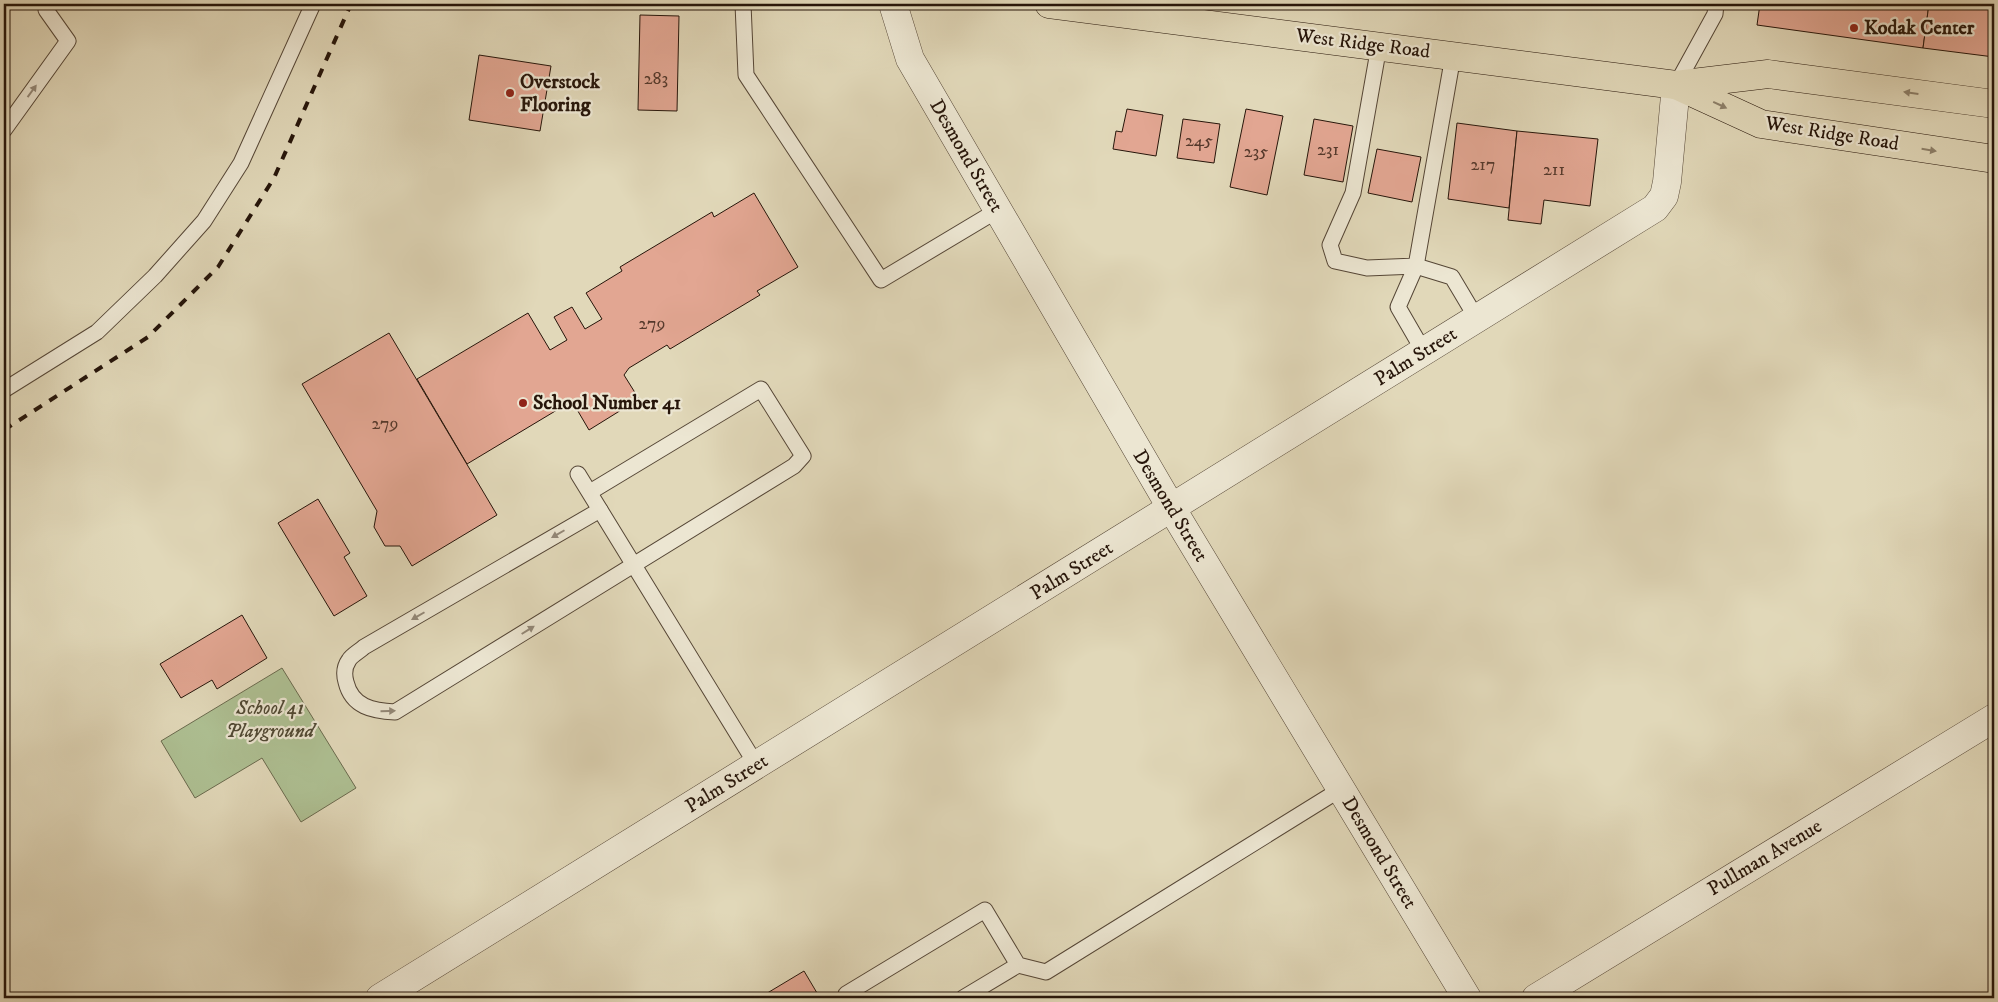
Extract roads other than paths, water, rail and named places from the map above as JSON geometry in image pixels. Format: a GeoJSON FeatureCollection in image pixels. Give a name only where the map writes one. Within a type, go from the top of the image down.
{"type":"FeatureCollection","features":[{"type":"Feature","properties":{"kind":"highway","name":"West Ridge Road"},"geometry":{"type":"LineString","coordinates":[[1049,4],[1676,85],[1768,74],[1994,104]]}},
{"type":"Feature","properties":{"kind":"highway","name":"West Ridge Road"},"geometry":{"type":"LineString","coordinates":[[1676,85],[1761,124],[1994,159]]}},
{"type":"Feature","properties":{"kind":"street","name":"Desmond Street"},"geometry":{"type":"LineString","coordinates":[[894,4],[910,60],[1172,509],[1467,998]]}},
{"type":"Feature","properties":{"kind":"street","name":"Palm Street"},"geometry":{"type":"LineString","coordinates":[[380,998],[1655,208],[1664,196],[1667,182],[1676,85]]}},
{"type":"Feature","properties":{"kind":"street","name":"Pullman Avenue"},"geometry":{"type":"LineString","coordinates":[[1536,998],[1994,718]]}},
{"type":"Feature","properties":{"kind":"lane"},"geometry":{"type":"LineString","coordinates":[[4,390],[97,332],[155,276],[204,221],[241,163],[313,4]]}},
{"type":"Feature","properties":{"kind":"lane"},"geometry":{"type":"LineString","coordinates":[[743,4],[746,75],[881,280],[998,210]]}},
{"type":"Feature","properties":{"kind":"lane"},"geometry":{"type":"LineString","coordinates":[[1676,85],[1715,14],[1716,4]]}},
{"type":"Feature","properties":{"kind":"lane"},"geometry":{"type":"LineString","coordinates":[[4,130],[68,41],[46,10]]}},
{"type":"Feature","properties":{"kind":"lane"},"geometry":{"type":"LineString","coordinates":[[1378,46],[1353,193],[1330,245],[1335,261],[1366,268],[1416,266],[1452,277],[1477,319]]}},
{"type":"Feature","properties":{"kind":"lane"},"geometry":{"type":"LineString","coordinates":[[1424,352],[1398,307],[1416,266],[1454,56]]}},
{"type":"Feature","properties":{"kind":"lane"},"geometry":{"type":"LineString","coordinates":[[590,492],[761,389],[803,456],[794,466],[395,712],[375,711],[358,703],[348,692],[344,673],[349,659],[364,647],[600,510]]}},
{"type":"Feature","properties":{"kind":"lane"},"geometry":{"type":"LineString","coordinates":[[578,474],[756,766]]}},
{"type":"Feature","properties":{"kind":"lane"},"geometry":{"type":"LineString","coordinates":[[849,998],[846,994],[985,910],[1018,965],[1046,972],[1341,789]]}},
{"type":"Feature","properties":{"kind":"lane"},"geometry":{"type":"LineString","coordinates":[[963,998],[1018,965]]}},
{"type":"Feature","properties":{"kind":"railway"},"geometry":{"type":"LineString","coordinates":[[4,430],[148,337],[218,267],[274,178],[351,4]]}},
{"type":"Feature","properties":{"kind":"place","name":"Kodak Center"},"geometry":{"type":"Point","coordinates":[1854,28]}},
{"type":"Feature","properties":{"kind":"place","name":"Overstock Flooring"},"geometry":{"type":"Point","coordinates":[510,93]}},
{"type":"Feature","properties":{"kind":"place","name":"School Number 41"},"geometry":{"type":"Point","coordinates":[523,403]}},
{"type":"Feature","properties":{"kind":"park label","name":"School 41 Playground"},"geometry":{"type":"Point","coordinates":[270,720]}}]}
